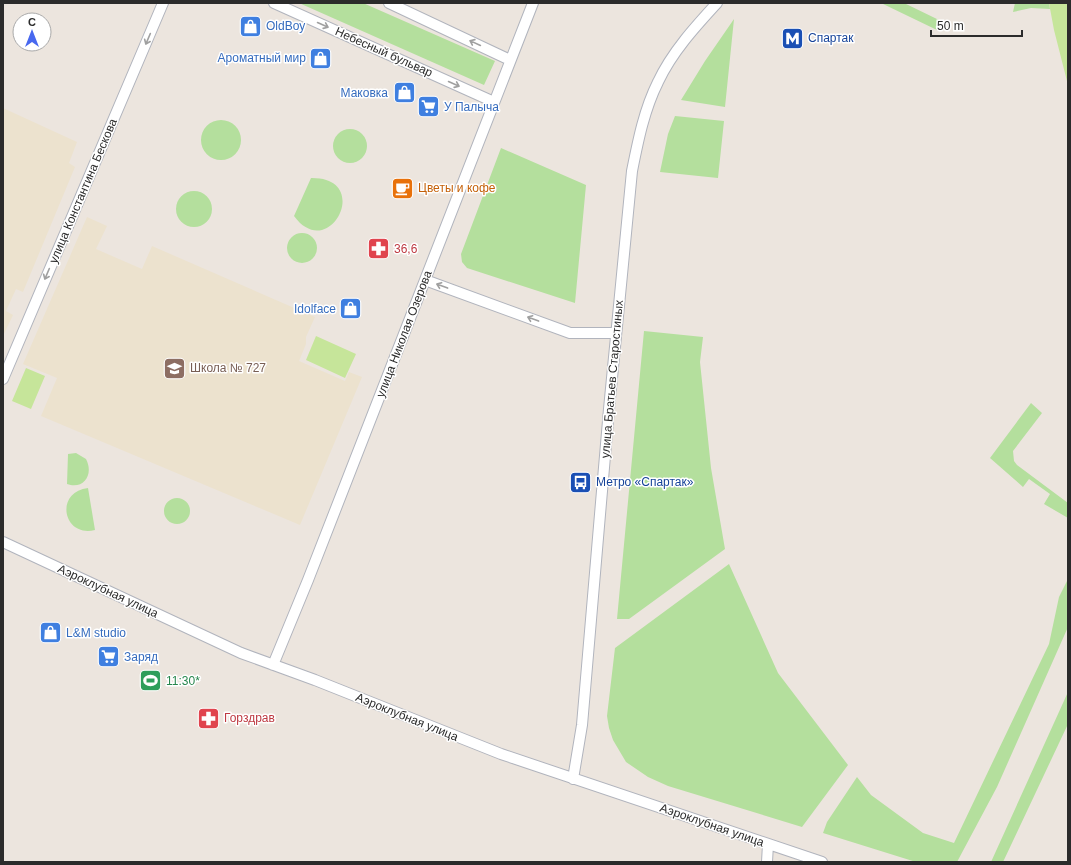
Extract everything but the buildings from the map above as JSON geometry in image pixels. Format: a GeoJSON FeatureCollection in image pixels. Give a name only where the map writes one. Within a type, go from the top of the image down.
{"type":"FeatureCollection","features":[{"type":"Feature","properties":{"kind":"street","name":"улица Константина Бескова"},"geometry":{"type":"LineString","coordinates":[[3,379],[163,3]]}},
{"type":"Feature","properties":{"kind":"street","name":"Небесный бульвар"},"geometry":{"type":"LineString","coordinates":[[274,3],[494,102]]}},
{"type":"Feature","properties":{"kind":"street"},"geometry":{"type":"LineString","coordinates":[[389,3],[510,60]]}},
{"type":"Feature","properties":{"kind":"street","name":"улица Николая Озерова"},"geometry":{"type":"LineString","coordinates":[[273,665],[308,580],[533,3]]}},
{"type":"Feature","properties":{"kind":"street","name":"улица Братьев Старостиных"},"geometry":{"type":"LineString","coordinates":[[573,778],[582,725],[616,333],[632,171],[639,134],[658,82],[672,57],[690,33],[717,3]]}},
{"type":"Feature","properties":{"kind":"street"},"geometry":{"type":"LineString","coordinates":[[425,280],[570,333],[616,333]]}},
{"type":"Feature","properties":{"kind":"street","name":"Аэроклубная улица"},"geometry":{"type":"LineString","coordinates":[[3,542],[241,653],[501,754],[822,862]]}},
{"type":"Feature","properties":{"kind":"street"},"geometry":{"type":"LineString","coordinates":[[767,862],[768,844]]}},
{"type":"Feature","properties":{"kind":"shaded area"},"geometry":{"type":"Polygon","coordinates":[[[3,108],[77,142],[69,163],[75,167],[23,292],[16,289],[6,311],[13,315],[3,336],[3,108]]]}},
{"type":"Feature","properties":{"kind":"shaded area","name":"Школа № 727"},"geometry":{"type":"Polygon","coordinates":[[[87,217],[107,226],[96,249],[142,269],[152,246],[315,317],[306,337],[306,344],[299,361],[345,381],[349,372],[362,377],[300,525],[41,416],[57,378],[23,364],[87,217]]]}},
{"type":"Feature","properties":{"kind":"green space"},"geometry":{"type":"Polygon","coordinates":[[[299,3],[363,3],[495,61],[484,85],[299,3]]]}},
{"type":"Feature","properties":{"kind":"green space"},"geometry":{"type":"Polygon","coordinates":[[[881,3],[904,3],[939,20],[937,30],[881,3]]]}},
{"type":"Feature","properties":{"kind":"green space"},"geometry":{"type":"Polygon","coordinates":[[[1015,3],[1049,3],[1050,9],[1031,8],[1013,12],[1015,3]]]}},
{"type":"Feature","properties":{"kind":"green space"},"geometry":{"type":"Polygon","coordinates":[[[1049,3],[1068,3],[1068,85],[1054,30],[1049,3]]]}},
{"type":"Feature","properties":{"kind":"green space"},"geometry":{"type":"Polygon","coordinates":[[[734,19],[725,107],[681,100],[705,61],[734,19]]]}},
{"type":"Feature","properties":{"kind":"green space"},"geometry":{"type":"Polygon","coordinates":[[[675,116],[724,121],[718,178],[660,172],[668,134],[675,116]]]}},
{"type":"Feature","properties":{"kind":"green space"},"geometry":{"type":"Polygon","coordinates":[[[221,120],[235,126],[241,140],[235,154],[221,160],[207,154],[201,140],[207,126],[221,120]]]}},
{"type":"Feature","properties":{"kind":"green space"},"geometry":{"type":"Polygon","coordinates":[[[347,129],[353,129],[357,130],[364,136],[367,146],[366,153],[360,160],[353,163],[347,163],[343,162],[336,156],[333,149],[333,143],[334,139],[340,132],[347,129]]]}},
{"type":"Feature","properties":{"kind":"green space"},"geometry":{"type":"Polygon","coordinates":[[[501,148],[586,185],[575,303],[467,268],[462,262],[461,254],[501,148]]]}},
{"type":"Feature","properties":{"kind":"green space"},"geometry":{"type":"Polygon","coordinates":[[[311,178],[330,181],[340,190],[343,202],[339,215],[331,225],[320,230],[307,228],[294,216],[311,178]]]}},
{"type":"Feature","properties":{"kind":"green space"},"geometry":{"type":"Polygon","coordinates":[[[198,191],[207,196],[211,202],[211,216],[207,222],[198,227],[190,227],[181,222],[177,216],[176,205],[181,196],[187,192],[198,191]]]}},
{"type":"Feature","properties":{"kind":"green space"},"geometry":{"type":"Polygon","coordinates":[[[302,233],[313,237],[317,248],[313,259],[302,263],[291,259],[287,248],[291,237],[302,233]]]}},
{"type":"Feature","properties":{"kind":"green space"},"geometry":{"type":"Polygon","coordinates":[[[644,331],[703,337],[700,362],[711,468],[725,549],[629,619],[617,619],[644,331]]]}},
{"type":"Feature","properties":{"kind":"green space"},"geometry":{"type":"Polygon","coordinates":[[[316,336],[356,354],[345,378],[306,360],[316,336]]]}},
{"type":"Feature","properties":{"kind":"green space"},"geometry":{"type":"Polygon","coordinates":[[[26,368],[45,376],[31,409],[12,401],[26,368]]]}},
{"type":"Feature","properties":{"kind":"green space"},"geometry":{"type":"Polygon","coordinates":[[[1031,403],[1042,413],[1013,451],[1014,461],[1017,465],[1068,503],[1068,518],[1044,504],[1050,494],[1029,479],[1023,487],[990,458],[1031,403]]]}},
{"type":"Feature","properties":{"kind":"green space"},"geometry":{"type":"Polygon","coordinates":[[[76,453],[86,459],[89,470],[88,475],[83,483],[78,485],[67,484],[68,454],[76,453]]]}},
{"type":"Feature","properties":{"kind":"green space"},"geometry":{"type":"Polygon","coordinates":[[[88,488],[95,530],[84,531],[76,527],[70,521],[67,514],[67,505],[70,497],[77,491],[88,488]]]}},
{"type":"Feature","properties":{"kind":"green space"},"geometry":{"type":"Polygon","coordinates":[[[177,498],[186,502],[190,511],[186,520],[177,524],[168,520],[164,511],[168,502],[177,498]]]}},
{"type":"Feature","properties":{"kind":"green space"},"geometry":{"type":"Polygon","coordinates":[[[729,564],[778,673],[848,765],[802,827],[668,786],[648,777],[626,762],[613,740],[609,728],[607,716],[615,648],[729,564]]]}},
{"type":"Feature","properties":{"kind":"green space"},"geometry":{"type":"Polygon","coordinates":[[[1068,579],[1068,627],[997,787],[957,862],[916,862],[823,833],[827,822],[857,777],[871,795],[923,833],[954,843],[1049,644],[1059,597],[1068,579]]]}},
{"type":"Feature","properties":{"kind":"green space"},"geometry":{"type":"Polygon","coordinates":[[[1068,692],[1068,724],[1003,862],[991,862],[1068,692]]]}},
{"type":"Feature","properties":{"kind":"place","name":"OldBoy"},"geometry":{"type":"Point","coordinates":[250,26]}},
{"type":"Feature","properties":{"kind":"place","name":"Спартак"},"geometry":{"type":"Point","coordinates":[793,38]}},
{"type":"Feature","properties":{"kind":"place","name":"Ароматный мир"},"geometry":{"type":"Point","coordinates":[321,58]}},
{"type":"Feature","properties":{"kind":"place","name":"Маковка"},"geometry":{"type":"Point","coordinates":[404,93]}},
{"type":"Feature","properties":{"kind":"place","name":"У Палыча"},"geometry":{"type":"Point","coordinates":[428,107]}},
{"type":"Feature","properties":{"kind":"place","name":"Цветы и кофе"},"geometry":{"type":"Point","coordinates":[403,188]}},
{"type":"Feature","properties":{"kind":"place","name":"36,6"},"geometry":{"type":"Point","coordinates":[378,249]}},
{"type":"Feature","properties":{"kind":"place","name":"Idolface"},"geometry":{"type":"Point","coordinates":[351,309]}},
{"type":"Feature","properties":{"kind":"place","name":"Школа № 727"},"geometry":{"type":"Point","coordinates":[174,368]}},
{"type":"Feature","properties":{"kind":"place","name":"Метро «Спартак»"},"geometry":{"type":"Point","coordinates":[580,482]}},
{"type":"Feature","properties":{"kind":"place","name":"L&M studio"},"geometry":{"type":"Point","coordinates":[51,633]}},
{"type":"Feature","properties":{"kind":"place","name":"Заряд"},"geometry":{"type":"Point","coordinates":[109,657]}},
{"type":"Feature","properties":{"kind":"place","name":"11:30*"},"geometry":{"type":"Point","coordinates":[150,681]}},
{"type":"Feature","properties":{"kind":"place","name":"Горздрав"},"geometry":{"type":"Point","coordinates":[209,718]}}]}
